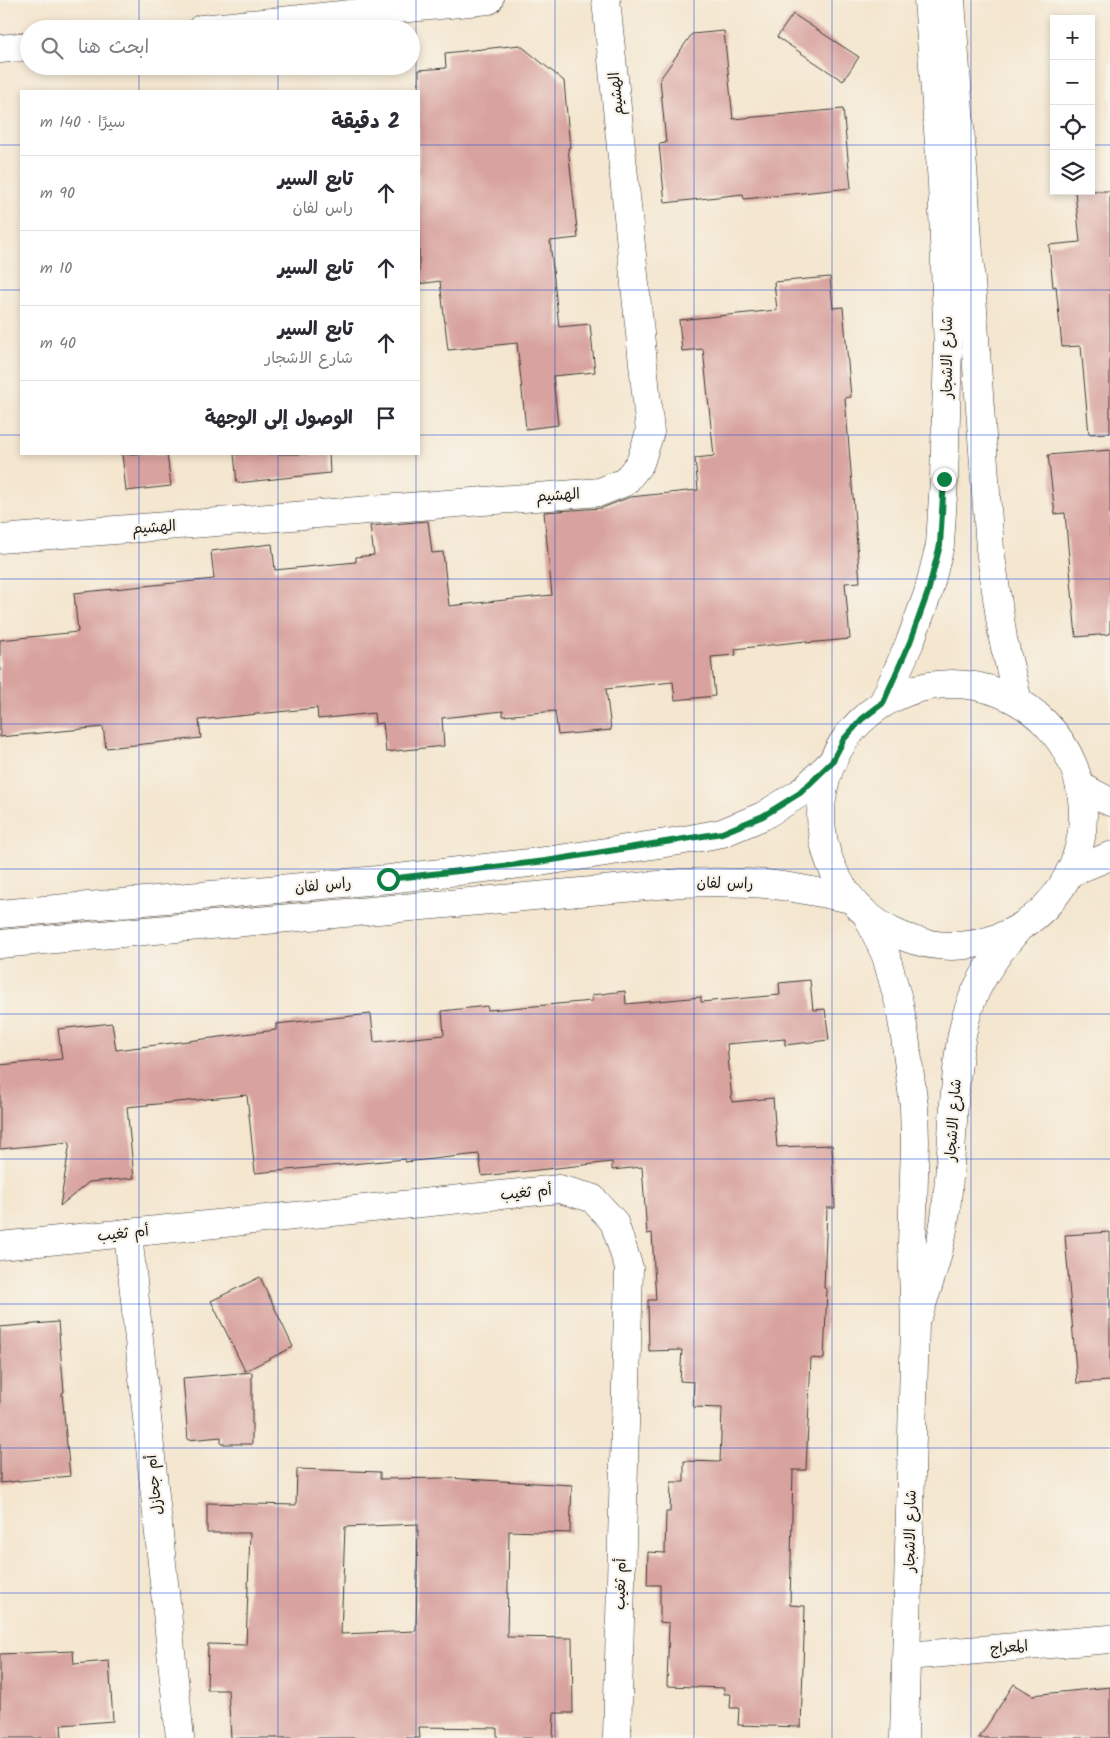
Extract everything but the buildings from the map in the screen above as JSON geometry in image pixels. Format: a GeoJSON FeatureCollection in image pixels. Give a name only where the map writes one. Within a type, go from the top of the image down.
{"type":"FeatureCollection","features":[{"type":"Feature","properties":{"kind":"street"},"geometry":{"type":"LineString","coordinates":[[290,20],[489,0]]}},
{"type":"Feature","properties":{"kind":"street","name":"الهشيم"},"geometry":{"type":"LineString","coordinates":[[0,539],[600,492],[625,482],[640,463],[650,432],[606,0]]}},
{"type":"Feature","properties":{"kind":"street","name":"شارع الاشجار"},"geometry":{"type":"LineString","coordinates":[[883,703],[910,642],[928,592],[940,545],[948,351],[942,183],[928,0]]}},
{"type":"Feature","properties":{"kind":"street","name":"شارع الاشجار"},"geometry":{"type":"LineString","coordinates":[[951,0],[990,550],[1003,639],[1018,701]]}},
{"type":"Feature","properties":{"kind":"street"},"geometry":{"type":"LineString","coordinates":[[0,49],[20,47]]}},
{"type":"Feature","properties":{"kind":"street"},"geometry":{"type":"LineString","coordinates":[[936,684],[964,684],[992,690],[1018,701],[1036,713],[1051,729],[1073,766],[1080,786],[1083,816],[1079,846],[1069,874],[1056,895],[1038,914],[1018,928],[981,944],[940,946],[901,937],[859,907],[835,875],[825,848],[820,819],[823,790],[832,762],[844,739],[862,719],[883,703],[908,691],[936,684]]}},
{"type":"Feature","properties":{"kind":"street","name":"راس لفان"},"geometry":{"type":"LineString","coordinates":[[0,914],[388,879],[546,861],[679,841],[722,833],[763,816],[800,793],[832,762]]}},
{"type":"Feature","properties":{"kind":"street"},"geometry":{"type":"LineString","coordinates":[[1080,786],[1110,802]]}},
{"type":"Feature","properties":{"kind":"street"},"geometry":{"type":"LineString","coordinates":[[1069,874],[1110,856]]}},
{"type":"Feature","properties":{"kind":"street","name":"راس لفان"},"geometry":{"type":"LineString","coordinates":[[0,944],[681,883],[766,884],[808,890],[859,907]]}},
{"type":"Feature","properties":{"kind":"street","name":"شارع الاشجار"},"geometry":{"type":"LineString","coordinates":[[859,907],[886,956],[896,994],[911,1078],[914,1133],[912,1255],[915,1323],[904,1738]]}},
{"type":"Feature","properties":{"kind":"street","name":"شارع الاشجار"},"geometry":{"type":"LineString","coordinates":[[915,1323],[939,1249],[946,1211],[955,1087],[963,1030],[971,1003],[983,976],[999,951],[1018,928]]}},
{"type":"Feature","properties":{"kind":"street","name":"أم ثغيب"},"geometry":{"type":"LineString","coordinates":[[0,1246],[559,1189],[592,1198],[614,1222],[628,1268],[616,1738]]}},
{"type":"Feature","properties":{"kind":"street","name":"أم جحازل"},"geometry":{"type":"LineString","coordinates":[[128,1233],[180,1738]]}},
{"type":"Feature","properties":{"kind":"street","name":"المعراج"},"geometry":{"type":"LineString","coordinates":[[907,1656],[1110,1639]]}},
{"type":"Feature","properties":{"kind":"route"},"geometry":{"type":"LineString","coordinates":[[388,879],[546,861],[722,833],[763,816],[800,793],[832,762],[844,739],[862,719],[883,703],[910,642],[928,592],[940,545],[944,479]]}}]}
